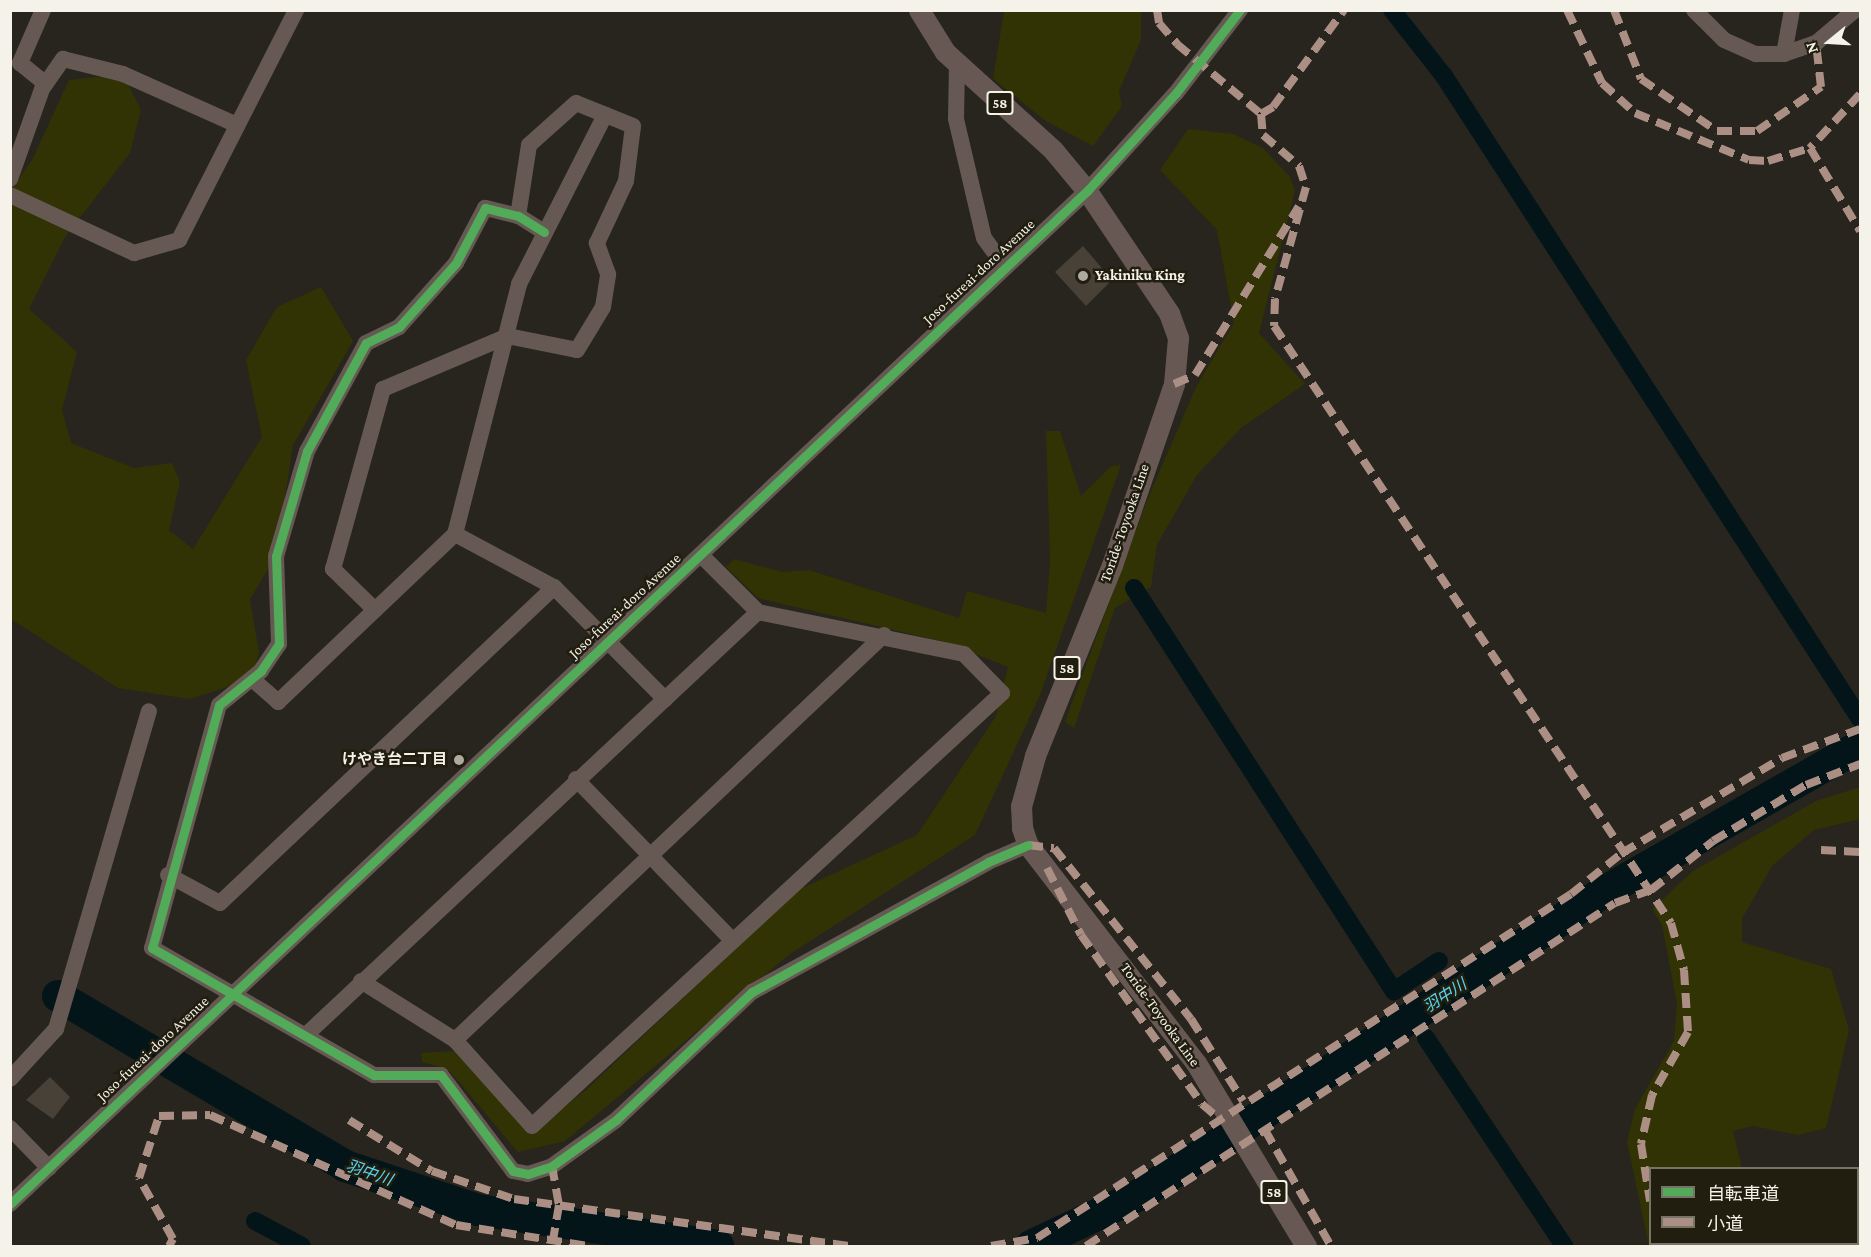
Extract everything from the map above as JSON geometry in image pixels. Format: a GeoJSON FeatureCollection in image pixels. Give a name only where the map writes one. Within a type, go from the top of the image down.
{"type":"FeatureCollection","features":[{"type":"Feature","properties":{"kind":"main road","name":"Toride-Toyooka Line"},"geometry":{"type":"LineString","coordinates":[[919,10],[957,63],[1053,150],[1087,191],[1169,313],[1178,338],[1178,365],[1112,565],[1035,756],[1021,806],[1028,846],[1162,1016],[1229,1116],[1306,1246]]}},
{"type":"Feature","properties":{"kind":"street"},"geometry":{"type":"LineString","coordinates":[[43,10],[20,63],[45,84]]}},
{"type":"Feature","properties":{"kind":"street"},"geometry":{"type":"LineString","coordinates":[[10,195],[134,253],[179,240],[296,10]]}},
{"type":"Feature","properties":{"kind":"street","name":"Joso-fureai-doro Avenue"},"geometry":{"type":"LineString","coordinates":[[10,1204],[1087,191],[1176,93],[1240,10]]}},
{"type":"Feature","properties":{"kind":"street"},"geometry":{"type":"LineString","coordinates":[[1784,54],[1792,10]]}},
{"type":"Feature","properties":{"kind":"street"},"geometry":{"type":"LineString","coordinates":[[1700,14],[1724,40],[1745,49],[1784,54],[1816,43],[1856,10]]}},
{"type":"Feature","properties":{"kind":"street"},"geometry":{"type":"LineString","coordinates":[[10,179],[45,84],[63,59],[123,74],[237,125]]}},
{"type":"Feature","properties":{"kind":"street"},"geometry":{"type":"LineString","coordinates":[[957,63],[956,119],[984,238],[1005,267]]}},
{"type":"Feature","properties":{"kind":"street"},"geometry":{"type":"LineString","coordinates":[[375,610],[333,569],[382,389],[508,336],[577,350],[603,307],[608,274],[597,243],[626,181],[633,126],[576,103],[529,145],[518,216]]}},
{"type":"Feature","properties":{"kind":"street"},"geometry":{"type":"LineString","coordinates":[[252,679],[278,702],[455,534],[508,336],[519,284],[605,115]]}},
{"type":"Feature","properties":{"kind":"street"},"geometry":{"type":"LineString","coordinates":[[544,232],[518,216],[485,208],[449,271],[399,327],[366,343],[308,451],[276,556],[279,644],[252,679],[219,705],[168,875],[152,948],[232,996],[306,1034],[374,1075],[441,1076],[513,1171],[528,1174],[552,1166],[616,1120],[752,992],[988,862],[1028,846]]}},
{"type":"Feature","properties":{"kind":"street"},"geometry":{"type":"LineString","coordinates":[[455,534],[554,587],[665,699]]}},
{"type":"Feature","properties":{"kind":"street"},"geometry":{"type":"LineString","coordinates":[[362,981],[455,1040],[532,1126],[1002,693],[964,654],[884,635],[758,612],[701,555]]}},
{"type":"Feature","properties":{"kind":"street"},"geometry":{"type":"LineString","coordinates":[[168,875],[220,903],[554,587]]}},
{"type":"Feature","properties":{"kind":"street"},"geometry":{"type":"LineString","coordinates":[[306,1034],[576,779],[758,612]]}},
{"type":"Feature","properties":{"kind":"street"},"geometry":{"type":"LineString","coordinates":[[455,1040],[884,635]]}},
{"type":"Feature","properties":{"kind":"street"},"geometry":{"type":"LineString","coordinates":[[10,1079],[56,1029],[149,711]]}},
{"type":"Feature","properties":{"kind":"street"},"geometry":{"type":"LineString","coordinates":[[576,779],[732,940]]}},
{"type":"Feature","properties":{"kind":"street"},"geometry":{"type":"LineString","coordinates":[[10,1128],[49,1167]]}},
{"type":"Feature","properties":{"kind":"shaded area"},"geometry":{"type":"Polygon","coordinates":[[[1004,11],[1141,11],[1141,40],[1119,91],[1122,106],[1093,146],[1046,121],[993,79],[1004,11]]]}},
{"type":"Feature","properties":{"kind":"shaded area"},"geometry":{"type":"Polygon","coordinates":[[[123,74],[141,110],[130,153],[65,237],[29,309],[77,352],[62,410],[71,443],[134,468],[172,463],[180,482],[169,530],[193,549],[262,437],[246,360],[277,307],[321,287],[353,341],[293,445],[276,556],[250,599],[259,652],[252,679],[190,699],[118,688],[11,619],[11,190],[32,160],[69,80],[123,74]]]}},
{"type":"Feature","properties":{"kind":"shaded area"},"geometry":{"type":"Polygon","coordinates":[[[1188,129],[1233,134],[1263,148],[1290,177],[1295,191],[1259,333],[1305,384],[1241,428],[1197,475],[1157,545],[1151,587],[1115,608],[1074,728],[1065,722],[1146,503],[1196,387],[1234,323],[1217,230],[1160,170],[1188,129]]]}},
{"type":"Feature","properties":{"kind":"shaded area"},"geometry":{"type":"Polygon","coordinates":[[[1046,431],[1060,431],[1081,496],[1111,466],[1121,465],[1040,695],[975,835],[790,954],[565,1141],[518,1152],[448,1069],[422,1062],[421,1053],[454,1051],[531,1134],[587,1089],[798,890],[917,835],[996,716],[1008,667],[949,643],[758,598],[726,567],[734,559],[783,572],[809,570],[959,618],[967,591],[1046,613],[1050,561],[1046,431]]]}},
{"type":"Feature","properties":{"kind":"shaded area"},"geometry":{"type":"Polygon","coordinates":[[[1860,787],[1860,819],[1814,830],[1772,866],[1742,919],[1742,942],[1831,969],[1849,1030],[1826,1128],[1798,1135],[1753,1126],[1733,1131],[1742,1167],[1649,1167],[1649,1245],[1795,1246],[1649,1246],[1627,1142],[1635,1109],[1674,1041],[1677,1003],[1662,925],[1652,909],[1693,871],[1816,801],[1860,787]]]}},
{"type":"Feature","properties":{"kind":"building","name":"Yakiniku King"},"geometry":{"type":"Polygon","coordinates":[[[1083,246],[1112,280],[1086,306],[1055,272],[1083,246]]]}},
{"type":"Feature","properties":{"kind":"building"},"geometry":{"type":"Polygon","coordinates":[[[50,1077],[70,1097],[53,1119],[26,1100],[50,1077]]]}},
{"type":"Feature","properties":{"kind":"waterway"},"geometry":{"type":"LineString","coordinates":[[1392,10],[1444,76],[1860,719]]}},
{"type":"Feature","properties":{"kind":"waterway"},"geometry":{"type":"LineString","coordinates":[[1134,588],[1394,991],[1439,961]]}},
{"type":"Feature","properties":{"kind":"waterway","name":"羽中川"},"geometry":{"type":"LineString","coordinates":[[1031,1246],[1139,1195],[1602,893],[1860,746]]}},
{"type":"Feature","properties":{"kind":"waterway","name":"羽中川"},"geometry":{"type":"LineString","coordinates":[[1453,984],[1456,990]]}},
{"type":"Feature","properties":{"kind":"waterway","name":"羽中川"},"geometry":{"type":"LineString","coordinates":[[58,996],[345,1166],[478,1210],[718,1246]]}},
{"type":"Feature","properties":{"kind":"waterway"},"geometry":{"type":"LineString","coordinates":[[1426,1038],[1564,1246]]}},
{"type":"Feature","properties":{"kind":"waterway"},"geometry":{"type":"LineString","coordinates":[[255,1221],[302,1246]]}},
{"type":"Feature","properties":{"kind":"marked path"},"geometry":{"type":"LineString","coordinates":[[1157,10],[1159,23],[1177,44],[1261,114],[1263,135],[1299,166],[1306,187],[1275,299],[1274,326],[1671,923],[1684,970],[1688,1032],[1652,1095],[1641,1144],[1649,1195]]}},
{"type":"Feature","properties":{"kind":"marked path"},"geometry":{"type":"LineString","coordinates":[[1261,114],[1273,107],[1344,10]]}},
{"type":"Feature","properties":{"kind":"marked path"},"geometry":{"type":"LineString","coordinates":[[1567,10],[1602,83],[1635,113],[1749,160],[1768,161],[1810,148]]}},
{"type":"Feature","properties":{"kind":"marked path"},"geometry":{"type":"LineString","coordinates":[[1614,10],[1641,79],[1717,131],[1757,131],[1821,87],[1816,43]]}},
{"type":"Feature","properties":{"kind":"marked path"},"geometry":{"type":"LineString","coordinates":[[1860,94],[1810,148],[1860,231]]}},
{"type":"Feature","properties":{"kind":"marked path"},"geometry":{"type":"LineString","coordinates":[[1174,384],[1195,375],[1299,206]]}},
{"type":"Feature","properties":{"kind":"marked path"},"geometry":{"type":"LineString","coordinates":[[991,1246],[1037,1238],[1571,894],[1622,853],[1782,758],[1860,729]]}},
{"type":"Feature","properties":{"kind":"marked path"},"geometry":{"type":"LineString","coordinates":[[1086,1246],[1615,903],[1651,890],[1713,841],[1806,785],[1860,764]]}},
{"type":"Feature","properties":{"kind":"marked path"},"geometry":{"type":"LineString","coordinates":[[1028,845],[1054,848],[1191,1019],[1243,1101]]}},
{"type":"Feature","properties":{"kind":"marked path"},"geometry":{"type":"LineString","coordinates":[[1821,850],[1860,852]]}},
{"type":"Feature","properties":{"kind":"marked path"},"geometry":{"type":"LineString","coordinates":[[1047,868],[1081,935],[1202,1104],[1218,1118]]}},
{"type":"Feature","properties":{"kind":"marked path"},"geometry":{"type":"LineString","coordinates":[[169,1246],[173,1239],[139,1178],[159,1116],[210,1115],[456,1225],[589,1246]]}},
{"type":"Feature","properties":{"kind":"marked path"},"geometry":{"type":"LineString","coordinates":[[349,1120],[432,1171],[514,1199],[849,1246]]}},
{"type":"Feature","properties":{"kind":"marked path"},"geometry":{"type":"LineString","coordinates":[[1265,1130],[1331,1246]]}},
{"type":"Feature","properties":{"kind":"marked path"},"geometry":{"type":"LineString","coordinates":[[552,1166],[559,1205],[552,1246]]}},
{"type":"Feature","properties":{"kind":"cycle path"},"geometry":{"type":"LineString","coordinates":[[10,1204],[1087,191],[1176,93],[1240,10]]}},
{"type":"Feature","properties":{"kind":"cycle path"},"geometry":{"type":"LineString","coordinates":[[544,232],[518,216],[485,208],[456,263],[399,327],[366,343],[307,451],[276,556],[279,644],[261,671],[219,705],[152,948],[374,1075],[441,1075],[513,1171],[528,1174],[552,1166],[616,1120],[752,992],[988,862],[1028,845]]}},
{"type":"Feature","properties":{"kind":"place","name":"Yakiniku King"},"geometry":{"type":"Point","coordinates":[1083,276]}},
{"type":"Feature","properties":{"kind":"place","name":"けやき台二丁目"},"geometry":{"type":"Point","coordinates":[459,760]}}]}
